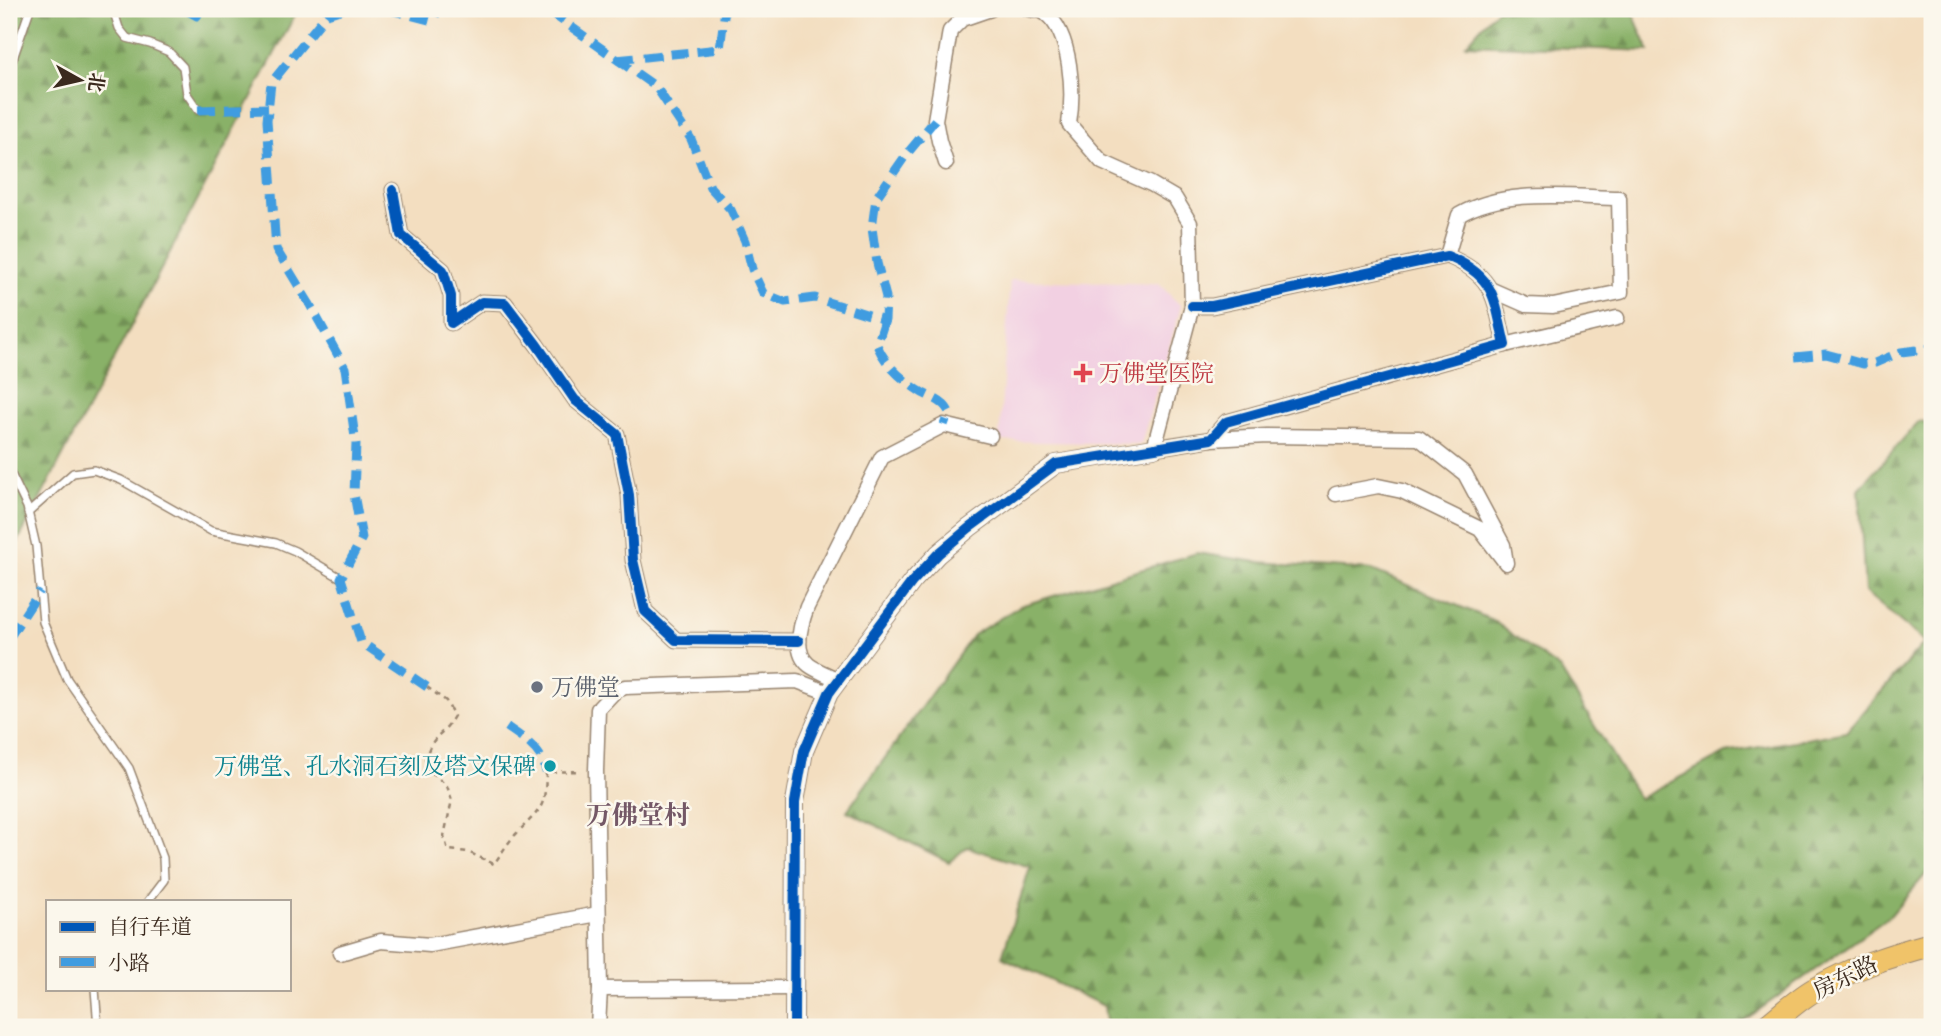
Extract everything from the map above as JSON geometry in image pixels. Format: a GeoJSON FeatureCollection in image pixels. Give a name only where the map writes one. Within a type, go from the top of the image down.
{"type":"FeatureCollection","features":[{"type":"Feature","properties":{"kind":"main road","name":"房东路"},"geometry":{"type":"LineString","coordinates":[[1766,1027],[1812,991],[1852,970],[1892,954],[1932,944]]}},
{"type":"Feature","properties":{"kind":"street"},"geometry":{"type":"LineString","coordinates":[[946,163],[935,120],[950,31],[962,19],[991,9]]}},
{"type":"Feature","properties":{"kind":"street"},"geometry":{"type":"LineString","coordinates":[[1028,9],[1044,12],[1064,38],[1073,102],[1069,124],[1102,162],[1152,184],[1175,198],[1190,223],[1192,306],[1154,449]]}},
{"type":"Feature","properties":{"kind":"street"},"geometry":{"type":"LineString","coordinates":[[393,190],[401,235],[443,270],[451,296],[451,323],[482,302],[505,303],[575,400],[617,434],[629,495],[633,560],[645,611],[676,640],[799,641]]}},
{"type":"Feature","properties":{"kind":"street"},"geometry":{"type":"LineString","coordinates":[[1192,306],[1212,306],[1447,256],[1469,265],[1492,290],[1526,305],[1553,306],[1621,292],[1619,198],[1538,197],[1506,199],[1475,206],[1459,215],[1447,256]]}},
{"type":"Feature","properties":{"kind":"street"},"geometry":{"type":"LineString","coordinates":[[1492,290],[1506,345]]}},
{"type":"Feature","properties":{"kind":"street"},"geometry":{"type":"LineString","coordinates":[[1211,439],[1226,422],[1506,345],[1617,318]]}},
{"type":"Feature","properties":{"kind":"street"},"geometry":{"type":"LineString","coordinates":[[834,687],[807,664],[801,653],[801,623],[882,457],[944,425],[990,436]]}},
{"type":"Feature","properties":{"kind":"street"},"geometry":{"type":"LineString","coordinates":[[794,1027],[794,802],[804,751],[834,687],[912,582],[938,554],[1056,464],[1211,439],[1267,436],[1419,438],[1465,474],[1503,545],[1506,563],[1480,529],[1402,491],[1378,486],[1336,494]]}},
{"type":"Feature","properties":{"kind":"street"},"geometry":{"type":"LineString","coordinates":[[598,1027],[598,709],[615,691],[625,688],[797,681],[834,687]]}},
{"type":"Feature","properties":{"kind":"street"},"geometry":{"type":"LineString","coordinates":[[340,953],[382,941],[430,945],[598,914]]}},
{"type":"Feature","properties":{"kind":"street"},"geometry":{"type":"LineString","coordinates":[[600,989],[793,988]]}},
{"type":"Feature","properties":{"kind":"lane"},"geometry":{"type":"LineString","coordinates":[[9,70],[30,9]]}},
{"type":"Feature","properties":{"kind":"lane"},"geometry":{"type":"LineString","coordinates":[[113,9],[119,28],[127,38],[169,52],[183,67],[187,94],[198,110]]}},
{"type":"Feature","properties":{"kind":"lane"},"geometry":{"type":"LineString","coordinates":[[9,470],[28,513],[36,546],[43,622],[67,679],[129,768],[163,858],[164,880],[149,900]]}},
{"type":"Feature","properties":{"kind":"lane"},"geometry":{"type":"LineString","coordinates":[[28,513],[73,473],[94,470],[121,480],[211,531],[276,543],[341,578]]}},
{"type":"Feature","properties":{"kind":"lane"},"geometry":{"type":"LineString","coordinates":[[9,487],[19,490]]}},
{"type":"Feature","properties":{"kind":"lane"},"geometry":{"type":"LineString","coordinates":[[95,990],[98,1027]]}},
{"type":"Feature","properties":{"kind":"path"},"geometry":{"type":"LineString","coordinates":[[427,687],[446,701],[454,716],[448,727],[436,735],[427,749],[424,766],[447,786],[452,800],[444,836],[448,850],[468,852],[494,864],[516,834],[540,810],[545,798],[546,772],[596,771]]}},
{"type":"Feature","properties":{"kind":"shaded area","name":"万佛堂医院"},"geometry":{"type":"Polygon","coordinates":[[[1010,280],[1159,284],[1181,306],[1141,444],[999,441],[1010,280]]]}},
{"type":"Feature","properties":{"kind":"green space"},"geometry":{"type":"Polygon","coordinates":[[[9,9],[298,9],[9,558],[9,9]]]}},
{"type":"Feature","properties":{"kind":"green space"},"geometry":{"type":"Polygon","coordinates":[[[1497,9],[1631,9],[1649,51],[1466,44],[1497,9]]]}},
{"type":"Feature","properties":{"kind":"green space"},"geometry":{"type":"Polygon","coordinates":[[[1919,421],[1932,423],[1932,867],[1890,916],[1735,1027],[1107,1027],[1104,1006],[1002,957],[1030,867],[967,847],[949,862],[847,811],[973,635],[1020,606],[1197,553],[1257,562],[1372,570],[1492,620],[1560,669],[1639,799],[1726,753],[1846,732],[1925,642],[1865,592],[1859,489],[1919,421]]]}},
{"type":"Feature","properties":{"kind":"marked path"},"geometry":{"type":"LineString","coordinates":[[184,9],[197,16],[201,9]]}},
{"type":"Feature","properties":{"kind":"marked path"},"geometry":{"type":"LineString","coordinates":[[343,9],[327,14],[271,83],[267,120],[276,249],[345,368],[356,444],[354,494],[362,538],[341,578],[361,642],[427,687]]}},
{"type":"Feature","properties":{"kind":"marked path"},"geometry":{"type":"LineString","coordinates":[[386,9],[433,21],[438,9]]}},
{"type":"Feature","properties":{"kind":"marked path"},"geometry":{"type":"LineString","coordinates":[[551,9],[553,14],[656,87],[691,139],[710,187],[731,210],[763,293],[785,302],[815,298],[885,320],[886,297],[872,228],[876,198],[935,120]]}},
{"type":"Feature","properties":{"kind":"marked path"},"geometry":{"type":"LineString","coordinates":[[616,60],[720,49],[725,9]]}},
{"type":"Feature","properties":{"kind":"marked path"},"geometry":{"type":"LineString","coordinates":[[198,110],[268,108]]}},
{"type":"Feature","properties":{"kind":"marked path"},"geometry":{"type":"LineString","coordinates":[[885,320],[877,345],[880,352],[905,381],[946,408],[949,412],[944,425]]}},
{"type":"Feature","properties":{"kind":"marked path"},"geometry":{"type":"LineString","coordinates":[[1795,357],[1826,354],[1863,364],[1875,363],[1901,352],[1932,348]]}},
{"type":"Feature","properties":{"kind":"marked path"},"geometry":{"type":"LineString","coordinates":[[9,638],[40,591]]}},
{"type":"Feature","properties":{"kind":"marked path"},"geometry":{"type":"LineString","coordinates":[[507,727],[537,751],[546,772]]}},
{"type":"Feature","properties":{"kind":"cycle path"},"geometry":{"type":"LineString","coordinates":[[393,190],[401,235],[443,270],[451,296],[451,323],[482,302],[505,303],[575,400],[617,434],[629,495],[633,560],[645,611],[676,640],[799,641]]}},
{"type":"Feature","properties":{"kind":"cycle path"},"geometry":{"type":"LineString","coordinates":[[794,1027],[795,802],[804,751],[829,693],[912,582],[938,554],[1056,464],[1211,439],[1226,422],[1505,345],[1490,290],[1475,272],[1447,256],[1212,306],[1192,306]]}},
{"type":"Feature","properties":{"kind":"place","name":"万佛堂医院"},"geometry":{"type":"Point","coordinates":[1083,373]}},
{"type":"Feature","properties":{"kind":"place","name":"万佛堂"},"geometry":{"type":"Point","coordinates":[537,687]}},
{"type":"Feature","properties":{"kind":"place","name":"万佛堂、孔水洞石刻及塔文保碑"},"geometry":{"type":"Point","coordinates":[550,766]}},
{"type":"Feature","properties":{"kind":"district","name":"万佛堂村"},"geometry":{"type":"Point","coordinates":[638,815]}}]}
